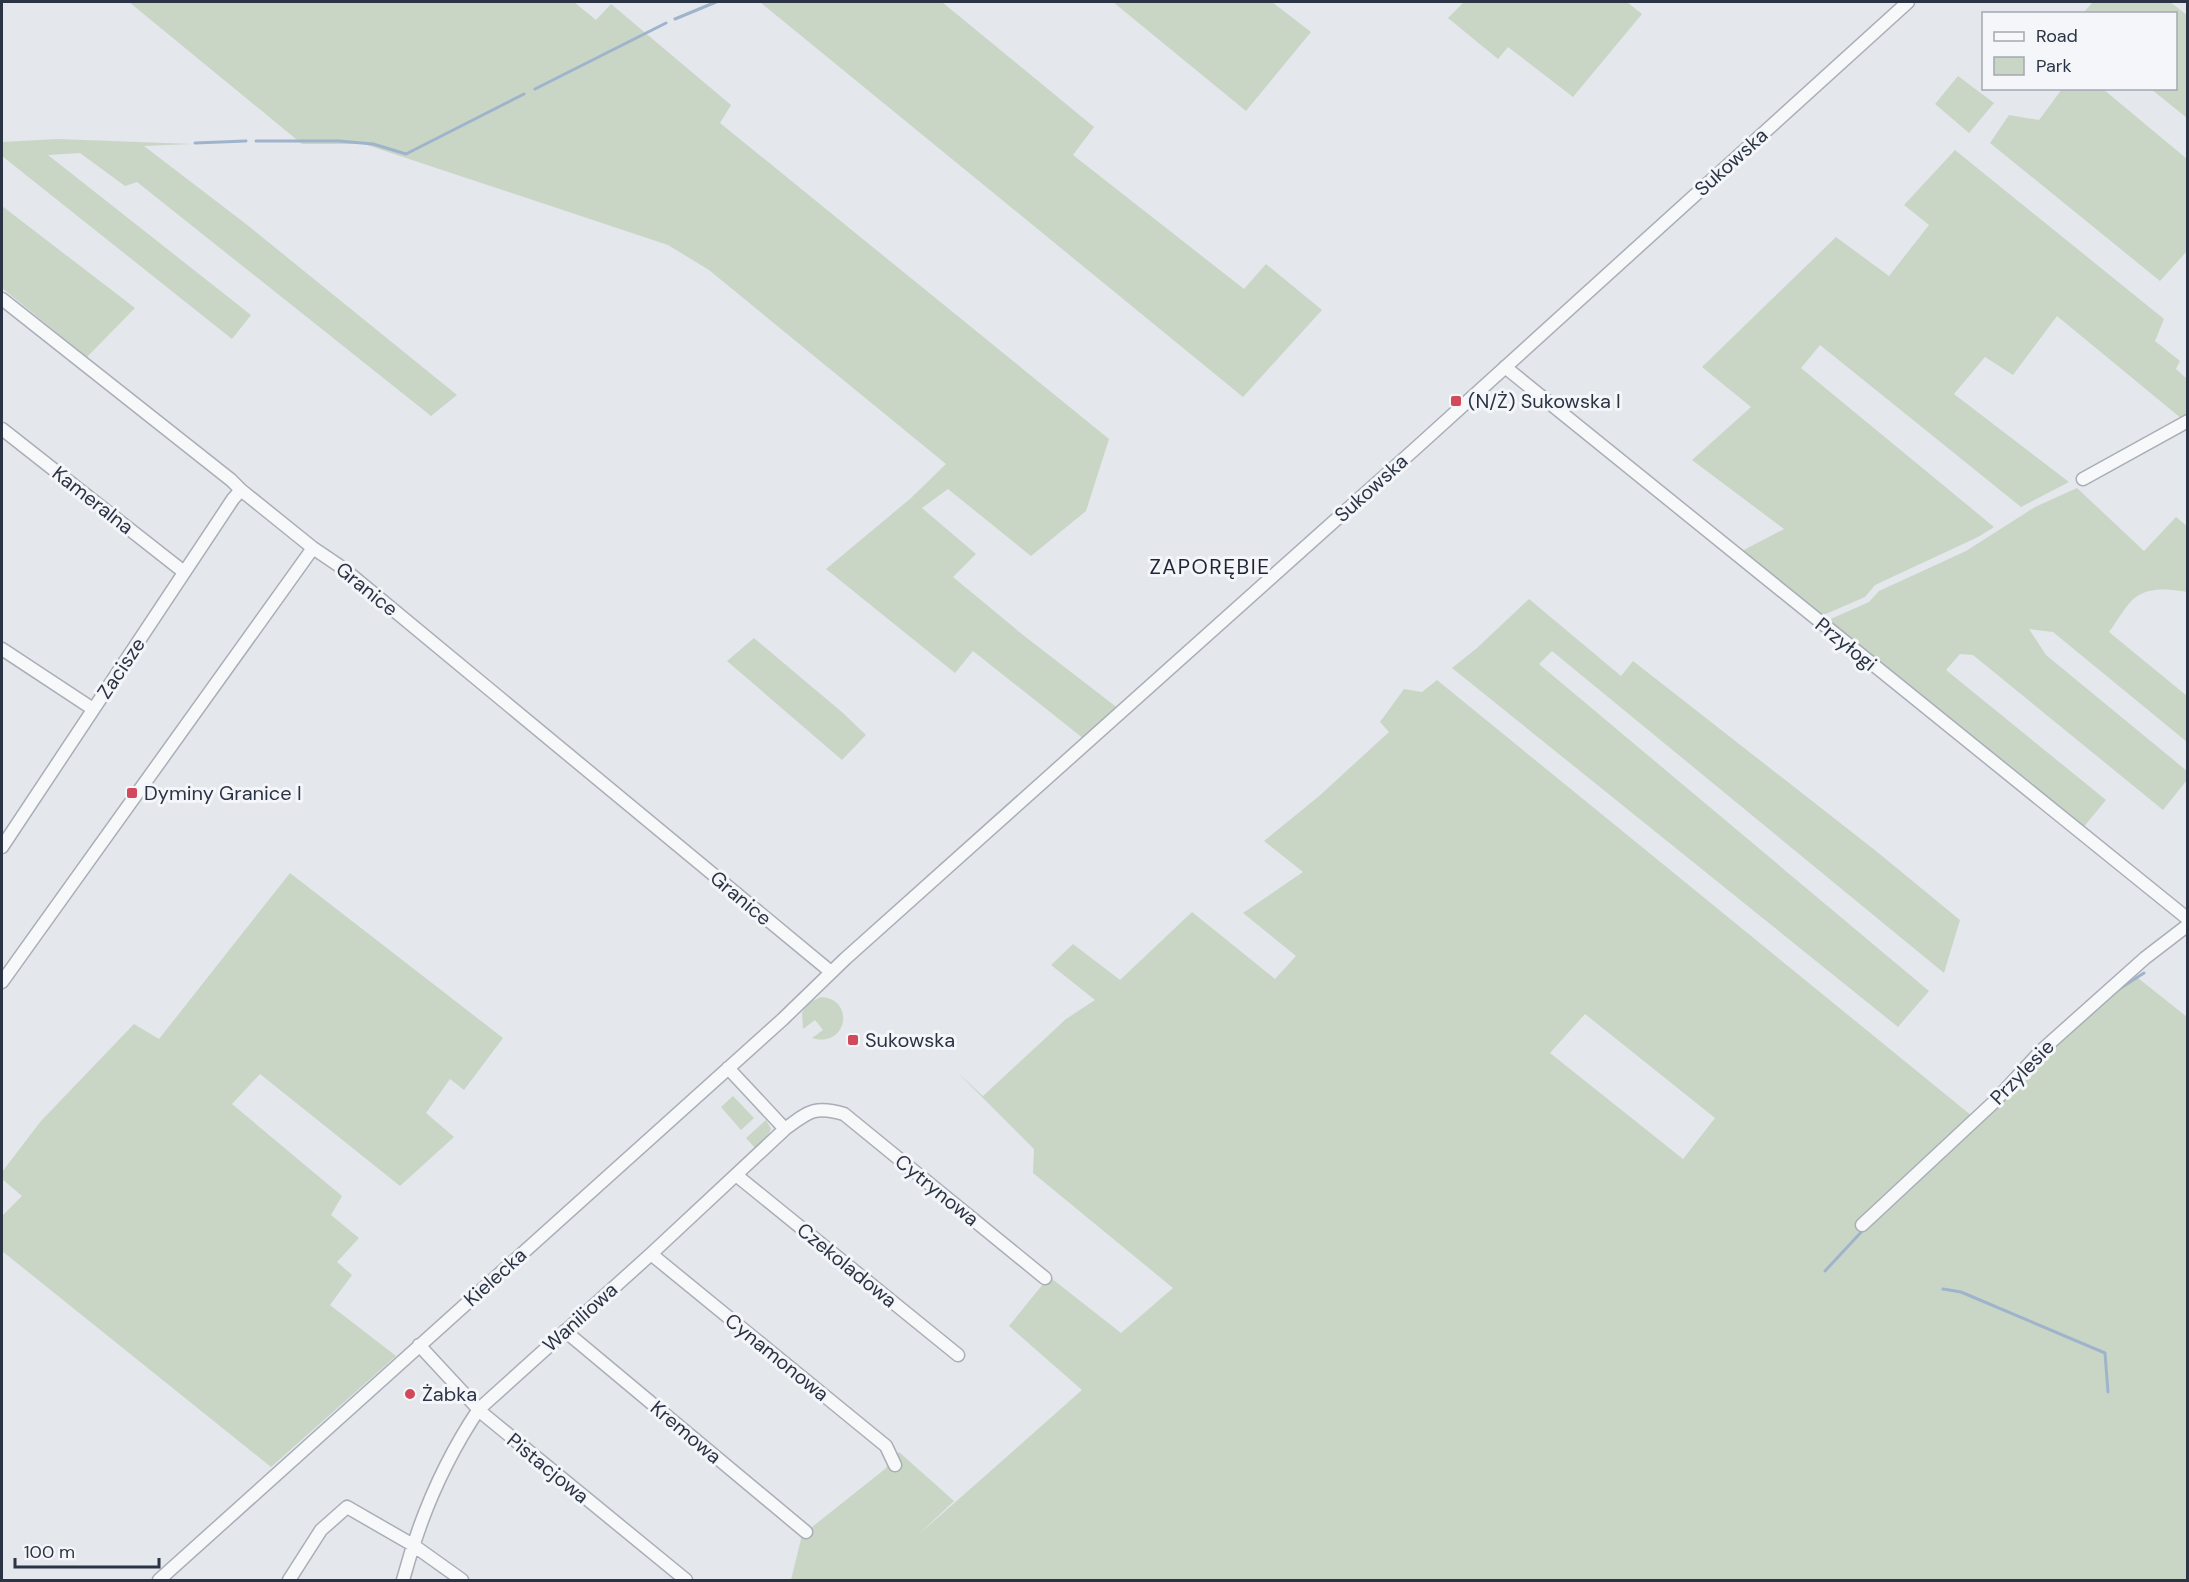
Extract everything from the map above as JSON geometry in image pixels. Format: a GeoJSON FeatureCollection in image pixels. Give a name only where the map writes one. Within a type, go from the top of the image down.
{"type":"FeatureCollection","features":[{"type":"Feature","properties":{"kind":"street","name":"Sukowska"},"geometry":{"type":"LineString","coordinates":[[831,972],[1908,2]]}},
{"type":"Feature","properties":{"kind":"street"},"geometry":{"type":"LineString","coordinates":[[2,299],[313,548],[2,982]]}},
{"type":"Feature","properties":{"kind":"street","name":"Przyłogi"},"geometry":{"type":"LineString","coordinates":[[1505,367],[2187,919]]}},
{"type":"Feature","properties":{"kind":"street"},"geometry":{"type":"LineString","coordinates":[[2083,479],[2187,421]]}},
{"type":"Feature","properties":{"kind":"street","name":"Kameralna"},"geometry":{"type":"LineString","coordinates":[[2,429],[184,572]]}},
{"type":"Feature","properties":{"kind":"street","name":"Zacisze"},"geometry":{"type":"LineString","coordinates":[[2,847],[241,490]]}},
{"type":"Feature","properties":{"kind":"street","name":"Granice"},"geometry":{"type":"LineString","coordinates":[[313,548],[344,570],[831,972]]}},
{"type":"Feature","properties":{"kind":"street"},"geometry":{"type":"LineString","coordinates":[[2,650],[93,709]]}},
{"type":"Feature","properties":{"kind":"street","name":"Przylesie"},"geometry":{"type":"LineString","coordinates":[[1862,1225],[1994,1102],[2015,1076],[2042,1050],[2145,958],[2187,924]]}},
{"type":"Feature","properties":{"kind":"street","name":"Kielecka"},"geometry":{"type":"LineString","coordinates":[[159,1581],[728,1068],[831,972]]}},
{"type":"Feature","properties":{"kind":"street"},"geometry":{"type":"LineString","coordinates":[[728,1068],[785,1129]]}},
{"type":"Feature","properties":{"kind":"street","name":"Waniliowa"},"geometry":{"type":"LineString","coordinates":[[403,1581],[413,1545],[444,1470],[464,1431],[479,1409],[785,1129],[805,1114],[826,1108]]}},
{"type":"Feature","properties":{"kind":"street","name":"Cytrynowa"},"geometry":{"type":"LineString","coordinates":[[826,1108],[844,1114],[1045,1278]]}},
{"type":"Feature","properties":{"kind":"street","name":"Czekoladowa"},"geometry":{"type":"LineString","coordinates":[[736,1175],[958,1355]]}},
{"type":"Feature","properties":{"kind":"street","name":"Cynamonowa"},"geometry":{"type":"LineString","coordinates":[[651,1254],[886,1446],[895,1465]]}},
{"type":"Feature","properties":{"kind":"street","name":"Kremowa"},"geometry":{"type":"LineString","coordinates":[[565,1331],[806,1532]]}},
{"type":"Feature","properties":{"kind":"street","name":"Pistacjowa"},"geometry":{"type":"LineString","coordinates":[[419,1345],[479,1409],[686,1581]]}},
{"type":"Feature","properties":{"kind":"street"},"geometry":{"type":"LineString","coordinates":[[290,1581],[321,1530],[348,1507],[413,1545],[462,1581]]}},
{"type":"Feature","properties":{"kind":"green space"},"geometry":{"type":"Polygon","coordinates":[[[129,2],[574,2],[596,20],[611,4],[731,105],[720,123],[1109,439],[1086,511],[1031,556],[948,489],[922,508],[976,554],[953,577],[1023,635],[1119,709],[1084,739],[973,651],[955,673],[826,569],[911,498],[946,464],[709,270],[668,245],[364,144],[302,144],[129,2]]]}},
{"type":"Feature","properties":{"kind":"green space"},"geometry":{"type":"Polygon","coordinates":[[[760,2],[942,2],[1094,127],[1073,155],[1244,289],[1266,264],[1322,310],[1243,397],[760,2]]]}},
{"type":"Feature","properties":{"kind":"green space"},"geometry":{"type":"Polygon","coordinates":[[[1113,2],[1272,2],[1311,32],[1246,111],[1113,2]]]}},
{"type":"Feature","properties":{"kind":"green space"},"geometry":{"type":"Polygon","coordinates":[[[1464,2],[1627,2],[1642,14],[1573,97],[1508,47],[1498,59],[1448,18],[1464,2]]]}},
{"type":"Feature","properties":{"kind":"green space"},"geometry":{"type":"Polygon","coordinates":[[[2093,2],[2170,2],[2187,15],[2187,118],[2152,90],[2177,90],[2177,12],[2084,12],[2093,2]]]}},
{"type":"Feature","properties":{"kind":"green space"},"geometry":{"type":"Polygon","coordinates":[[[1958,76],[1994,103],[1969,133],[1935,104],[1958,76]]]}},
{"type":"Feature","properties":{"kind":"green space"},"geometry":{"type":"Polygon","coordinates":[[[2061,90],[2104,90],[2187,159],[2187,251],[2160,281],[1990,143],[2009,115],[2039,120],[2061,90]]]}},
{"type":"Feature","properties":{"kind":"green space"},"geometry":{"type":"Polygon","coordinates":[[[58,139],[192,144],[144,146],[246,224],[457,395],[431,416],[137,182],[125,186],[80,153],[48,155],[251,315],[232,339],[2,156],[2,142],[58,139]]]}},
{"type":"Feature","properties":{"kind":"green space"},"geometry":{"type":"Polygon","coordinates":[[[1955,150],[2164,319],[2155,341],[2180,361],[2176,369],[2187,379],[2187,416],[2182,419],[2057,316],[2013,375],[1985,357],[1954,394],[2069,482],[2021,507],[1820,345],[1801,368],[1994,527],[1978,537],[1875,585],[1865,597],[1819,617],[1740,552],[1784,529],[1692,460],[1751,407],[1702,367],[1836,237],[1889,276],[1929,225],[1904,205],[1955,150]]]}},
{"type":"Feature","properties":{"kind":"green space"},"geometry":{"type":"Polygon","coordinates":[[[2,206],[135,308],[87,357],[2,288],[2,206]]]}},
{"type":"Feature","properties":{"kind":"green space"},"geometry":{"type":"Polygon","coordinates":[[[2077,488],[2144,551],[2176,517],[2187,526],[2187,592],[2161,590],[2136,597],[2109,632],[2187,696],[2187,742],[2053,632],[2029,629],[2046,655],[2187,771],[2187,780],[2163,810],[1973,655],[1960,654],[1946,670],[2106,800],[2082,829],[1824,622],[1869,602],[1879,591],[1966,551],[2035,507],[2077,488]]]}},
{"type":"Feature","properties":{"kind":"green space"},"geometry":{"type":"Polygon","coordinates":[[[1529,599],[1621,676],[1633,661],[1876,851],[1960,920],[1944,973],[1552,651],[1539,664],[1929,991],[1898,1027],[1452,668],[1529,599]]]}},
{"type":"Feature","properties":{"kind":"green space"},"geometry":{"type":"Polygon","coordinates":[[[754,638],[866,735],[842,760],[727,661],[754,638]]]}},
{"type":"Feature","properties":{"kind":"green space"},"geometry":{"type":"Polygon","coordinates":[[[1437,680],[1972,1116],[2133,974],[2187,1017],[2187,1580],[791,1580],[802,1535],[885,1469],[899,1452],[954,1501],[917,1536],[1082,1390],[1009,1326],[1043,1284],[1051,1278],[1121,1333],[1173,1288],[1033,1173],[1034,1149],[957,1072],[983,1096],[1066,1019],[1095,1000],[1051,965],[1073,944],[1120,980],[1192,912],[1275,979],[1296,956],[1243,913],[1303,872],[1264,841],[1318,797],[1389,732],[1380,722],[1404,689],[1422,692],[1437,680]],[[1585,1014],[1550,1053],[1683,1159],[1715,1118],[1585,1014]]]}},
{"type":"Feature","properties":{"kind":"green space"},"geometry":{"type":"Polygon","coordinates":[[[290,873],[503,1038],[464,1090],[450,1079],[426,1113],[454,1137],[400,1186],[260,1074],[232,1104],[342,1196],[331,1215],[359,1238],[337,1262],[352,1275],[330,1305],[396,1356],[271,1467],[2,1251],[2,1216],[22,1196],[2,1179],[2,1172],[41,1121],[134,1024],[159,1039],[290,873]]]}},
{"type":"Feature","properties":{"kind":"green space"},"geometry":{"type":"Polygon","coordinates":[[[821,997],[832,1000],[843,1014],[843,1022],[839,1030],[833,1037],[824,1039],[812,1038],[823,1030],[815,1020],[803,1029],[802,1013],[808,1003],[821,997]]]}},
{"type":"Feature","properties":{"kind":"green space"},"geometry":{"type":"Polygon","coordinates":[[[733,1096],[754,1118],[741,1130],[721,1107],[733,1096]]]}},
{"type":"Feature","properties":{"kind":"green space"},"geometry":{"type":"Polygon","coordinates":[[[766,1120],[771,1129],[755,1148],[746,1138],[766,1120]]]}},
{"type":"Feature","properties":{"kind":"waterway"},"geometry":{"type":"LineString","coordinates":[[675,19],[716,2]]}},
{"type":"Feature","properties":{"kind":"waterway"},"geometry":{"type":"LineString","coordinates":[[535,89],[666,23]]}},
{"type":"Feature","properties":{"kind":"waterway"},"geometry":{"type":"LineString","coordinates":[[256,141],[339,141],[373,144],[406,154],[524,94]]}},
{"type":"Feature","properties":{"kind":"waterway"},"geometry":{"type":"LineString","coordinates":[[195,143],[246,141]]}},
{"type":"Feature","properties":{"kind":"waterway"},"geometry":{"type":"LineString","coordinates":[[2116,991],[2144,973]]}},
{"type":"Feature","properties":{"kind":"waterway"},"geometry":{"type":"LineString","coordinates":[[1825,1271],[1865,1228]]}},
{"type":"Feature","properties":{"kind":"waterway"},"geometry":{"type":"LineString","coordinates":[[1943,1289],[1961,1292],[2105,1353],[2108,1392]]}},
{"type":"Feature","properties":{"kind":"place","name":"(N/Ż) Sukowska I"},"geometry":{"type":"Point","coordinates":[1456,401]}},
{"type":"Feature","properties":{"kind":"place","name":"Dyminy Granice I"},"geometry":{"type":"Point","coordinates":[132,793]}},
{"type":"Feature","properties":{"kind":"place","name":"Sukowska"},"geometry":{"type":"Point","coordinates":[853,1040]}},
{"type":"Feature","properties":{"kind":"place","name":"Żabka"},"geometry":{"type":"Point","coordinates":[410,1394]}},
{"type":"Feature","properties":{"kind":"district","name":"ZAPORĘBIE"},"geometry":{"type":"Point","coordinates":[1210,567]}}]}
